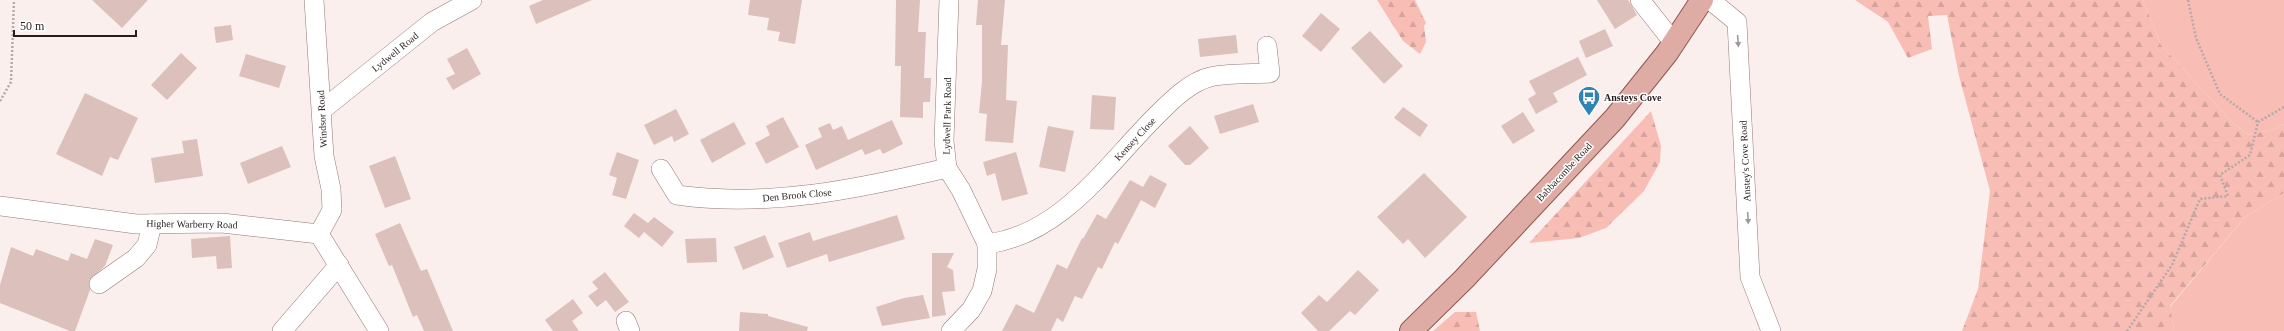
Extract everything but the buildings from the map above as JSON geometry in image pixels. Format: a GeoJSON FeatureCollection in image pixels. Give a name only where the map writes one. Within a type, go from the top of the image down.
{"type":"FeatureCollection","features":[{"type":"Feature","properties":{"kind":"main road","name":"Babbacombe Road"},"geometry":{"type":"LineString","coordinates":[[1411,331],[1464,279],[1615,118],[1674,43],[1702,0]]}},
{"type":"Feature","properties":{"kind":"street","name":"Windsor Road"},"geometry":{"type":"LineString","coordinates":[[314,0],[324,156],[331,189],[332,210],[319,234]]}},
{"type":"Feature","properties":{"kind":"street","name":"Lydwell Road"},"geometry":{"type":"LineString","coordinates":[[322,110],[432,22],[472,0]]}},
{"type":"Feature","properties":{"kind":"street","name":"Lydwell Park Road"},"geometry":{"type":"LineString","coordinates":[[949,0],[944,141],[946,168],[961,190],[987,244],[986,268],[982,291],[971,310],[951,331]]}},
{"type":"Feature","properties":{"kind":"street"},"geometry":{"type":"LineString","coordinates":[[1640,0],[1674,43]]}},
{"type":"Feature","properties":{"kind":"street","name":"Anstey's Cove Road"},"geometry":{"type":"LineString","coordinates":[[1710,0],[1737,22],[1750,277],[1771,331]]}},
{"type":"Feature","properties":{"kind":"street","name":"Kensey Close"},"geometry":{"type":"LineString","coordinates":[[987,244],[1005,241],[1038,228],[1059,213],[1094,183],[1141,131],[1189,87],[1209,77],[1270,73],[1267,46]]}},
{"type":"Feature","properties":{"kind":"street","name":"Den Brook Close"},"geometry":{"type":"LineString","coordinates":[[661,169],[677,195],[713,200],[784,198],[842,192],[946,168]]}},
{"type":"Feature","properties":{"kind":"street","name":"Higher Warberry Road"},"geometry":{"type":"LineString","coordinates":[[0,206],[136,224],[222,223],[319,234]]}},
{"type":"Feature","properties":{"kind":"street"},"geometry":{"type":"LineString","coordinates":[[99,284],[136,258],[147,245],[152,224]]}},
{"type":"Feature","properties":{"kind":"street"},"geometry":{"type":"LineString","coordinates":[[319,234],[379,331]]}},
{"type":"Feature","properties":{"kind":"street"},"geometry":{"type":"LineString","coordinates":[[282,331],[339,265]]}},
{"type":"Feature","properties":{"kind":"path"},"geometry":{"type":"LineString","coordinates":[[0,101],[11,82],[14,0]]}},
{"type":"Feature","properties":{"kind":"path"},"geometry":{"type":"LineString","coordinates":[[2188,0],[2196,38],[2220,94],[2258,122]]}},
{"type":"Feature","properties":{"kind":"path"},"geometry":{"type":"LineString","coordinates":[[2127,331],[2172,265],[2200,199],[2228,196],[2220,175],[2250,155],[2258,122],[2284,108]]}},
{"type":"Feature","properties":{"kind":"green space"},"geometry":{"type":"Polygon","coordinates":[[[1377,0],[1415,0],[1426,23],[1424,26],[1426,42],[1420,54],[1403,41],[1377,0]]]}},
{"type":"Feature","properties":{"kind":"green space"},"geometry":{"type":"Polygon","coordinates":[[[1855,0],[2143,0],[2161,45],[2232,122],[2248,135],[2275,129],[2284,124],[2284,193],[2245,217],[2170,306],[2174,331],[1962,331],[1978,289],[1990,191],[1959,76],[1947,15],[1928,16],[1932,49],[1908,58],[1888,22],[1855,0]]]}},
{"type":"Feature","properties":{"kind":"green space"},"geometry":{"type":"Polygon","coordinates":[[[2143,0],[2284,0],[2284,124],[2275,129],[2248,135],[2232,122],[2161,45],[2143,0]]]}},
{"type":"Feature","properties":{"kind":"green space"},"geometry":{"type":"Polygon","coordinates":[[[1651,111],[1661,146],[1660,162],[1644,191],[1606,228],[1579,238],[1529,243],[1651,111]]]}},
{"type":"Feature","properties":{"kind":"green space"},"geometry":{"type":"Polygon","coordinates":[[[2284,193],[2284,331],[2174,331],[2170,307],[2245,217],[2284,193]]]}},
{"type":"Feature","properties":{"kind":"green space"},"geometry":{"type":"Polygon","coordinates":[[[1455,312],[1476,312],[1480,331],[1433,331],[1455,312]]]}},
{"type":"Feature","properties":{"kind":"place","name":"Ansteys Cove"},"geometry":{"type":"Point","coordinates":[1589,116]}}]}
